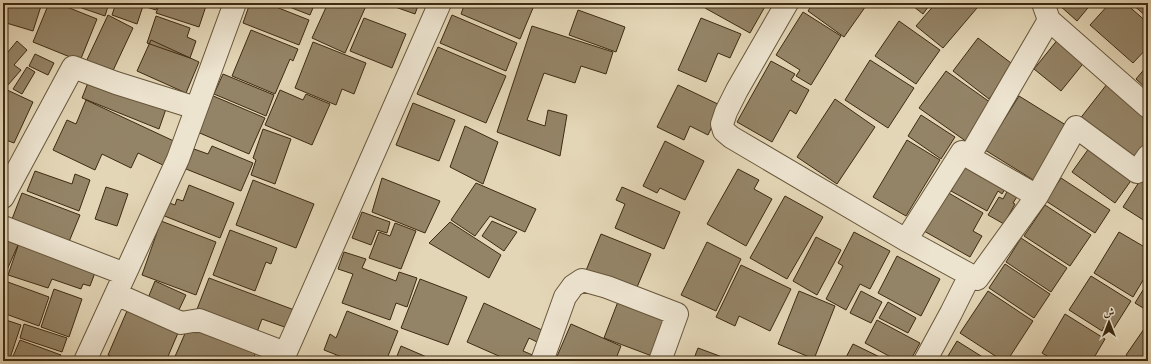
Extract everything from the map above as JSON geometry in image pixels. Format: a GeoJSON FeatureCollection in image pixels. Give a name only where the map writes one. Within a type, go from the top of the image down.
{"type":"FeatureCollection","features":[{"type":"Feature","properties":{"kind":"street"},"geometry":{"type":"LineString","coordinates":[[85,361],[178,159],[235,3]]}},
{"type":"Feature","properties":{"kind":"street"},"geometry":{"type":"LineString","coordinates":[[116,294],[181,323],[199,320],[283,357],[440,3]]}},
{"type":"Feature","properties":{"kind":"street"},"geometry":{"type":"LineString","coordinates":[[787,3],[726,112],[722,124],[724,131],[731,137],[906,240],[977,279],[1037,196],[1076,127],[1137,172],[1148,156]]}},
{"type":"Feature","properties":{"kind":"street"},"geometry":{"type":"LineString","coordinates":[[969,157],[1046,12],[1148,107]]}},
{"type":"Feature","properties":{"kind":"street"},"geometry":{"type":"LineString","coordinates":[[3,197],[73,67],[116,83],[196,108]]}},
{"type":"Feature","properties":{"kind":"street"},"geometry":{"type":"LineString","coordinates":[[906,240],[962,152],[1037,196]]}},
{"type":"Feature","properties":{"kind":"street"},"geometry":{"type":"LineString","coordinates":[[3,227],[125,274]]}},
{"type":"Feature","properties":{"kind":"street"},"geometry":{"type":"LineString","coordinates":[[925,361],[970,275]]}},
{"type":"Feature","properties":{"kind":"street"},"geometry":{"type":"LineString","coordinates":[[542,361],[566,297],[573,286],[582,280],[607,287],[677,314],[660,361]]}},
{"type":"Feature","properties":{"kind":"building"},"geometry":{"type":"Polygon","coordinates":[[[3,3],[42,3],[33,31],[3,22],[3,3]]]}},
{"type":"Feature","properties":{"kind":"building"},"geometry":{"type":"Polygon","coordinates":[[[49,3],[57,3],[97,19],[80,61],[33,42],[49,3]]]}},
{"type":"Feature","properties":{"kind":"building"},"geometry":{"type":"Polygon","coordinates":[[[77,3],[109,3],[105,16],[76,6],[77,3]]]}},
{"type":"Feature","properties":{"kind":"building"},"geometry":{"type":"Polygon","coordinates":[[[116,3],[158,3],[156,10],[143,6],[137,24],[112,15],[116,3]]]}},
{"type":"Feature","properties":{"kind":"building"},"geometry":{"type":"Polygon","coordinates":[[[160,3],[207,3],[199,27],[156,13],[160,3]]]}},
{"type":"Feature","properties":{"kind":"building"},"geometry":{"type":"Polygon","coordinates":[[[250,3],[266,3],[309,20],[299,45],[243,23],[250,3]]]}},
{"type":"Feature","properties":{"kind":"building"},"geometry":{"type":"Polygon","coordinates":[[[279,3],[315,3],[310,15],[279,3]]]}},
{"type":"Feature","properties":{"kind":"building"},"geometry":{"type":"Polygon","coordinates":[[[328,3],[360,3],[366,6],[345,53],[312,38],[328,3]]]}},
{"type":"Feature","properties":{"kind":"building"},"geometry":{"type":"Polygon","coordinates":[[[384,3],[419,3],[415,14],[384,3]]]}},
{"type":"Feature","properties":{"kind":"building"},"geometry":{"type":"Polygon","coordinates":[[[419,3],[430,3],[428,7],[419,3]]]}},
{"type":"Feature","properties":{"kind":"building"},"geometry":{"type":"Polygon","coordinates":[[[465,3],[522,3],[533,8],[520,39],[461,14],[465,3]]]}},
{"type":"Feature","properties":{"kind":"building"},"geometry":{"type":"Polygon","coordinates":[[[707,3],[767,3],[750,33],[705,8],[707,3]]]}},
{"type":"Feature","properties":{"kind":"building"},"geometry":{"type":"Polygon","coordinates":[[[813,3],[868,3],[844,37],[808,11],[813,3]]]}},
{"type":"Feature","properties":{"kind":"building"},"geometry":{"type":"Polygon","coordinates":[[[879,3],[889,3],[886,8],[879,3]]]}},
{"type":"Feature","properties":{"kind":"building"},"geometry":{"type":"Polygon","coordinates":[[[909,3],[931,3],[923,14],[909,3]]]}},
{"type":"Feature","properties":{"kind":"building"},"geometry":{"type":"Polygon","coordinates":[[[936,3],[971,3],[977,8],[943,48],[916,26],[936,3]]]}},
{"type":"Feature","properties":{"kind":"building"},"geometry":{"type":"Polygon","coordinates":[[[1092,3],[1077,21],[1058,4],[1092,3]]]}},
{"type":"Feature","properties":{"kind":"building"},"geometry":{"type":"Polygon","coordinates":[[[1110,3],[1125,3],[1148,23],[1148,47],[1133,63],[1090,25],[1110,3]]]}},
{"type":"Feature","properties":{"kind":"building"},"geometry":{"type":"Polygon","coordinates":[[[1131,3],[1148,3],[1148,18],[1131,3]]]}},
{"type":"Feature","properties":{"kind":"building"},"geometry":{"type":"Polygon","coordinates":[[[578,10],[625,27],[616,52],[569,35],[578,10]]]}},
{"type":"Feature","properties":{"kind":"building"},"geometry":{"type":"Polygon","coordinates":[[[803,12],[841,36],[811,85],[796,76],[800,70],[776,55],[803,12]]]}},
{"type":"Feature","properties":{"kind":"building"},"geometry":{"type":"Polygon","coordinates":[[[108,15],[133,28],[110,77],[84,66],[108,15]]]}},
{"type":"Feature","properties":{"kind":"building"},"geometry":{"type":"Polygon","coordinates":[[[452,15],[517,43],[506,71],[440,43],[452,15]]]}},
{"type":"Feature","properties":{"kind":"building"},"geometry":{"type":"Polygon","coordinates":[[[156,16],[190,28],[187,37],[196,41],[190,58],[147,43],[156,16]]]}},
{"type":"Feature","properties":{"kind":"building"},"geometry":{"type":"Polygon","coordinates":[[[364,18],[406,34],[392,68],[350,51],[364,18]]]}},
{"type":"Feature","properties":{"kind":"building"},"geometry":{"type":"Polygon","coordinates":[[[701,18],[741,34],[730,58],[718,53],[706,82],[678,70],[701,18]]]}},
{"type":"Feature","properties":{"kind":"building"},"geometry":{"type":"Polygon","coordinates":[[[899,21],[940,50],[916,84],[875,56],[899,21]]]}},
{"type":"Feature","properties":{"kind":"building"},"geometry":{"type":"Polygon","coordinates":[[[532,26],[613,52],[606,74],[581,66],[575,83],[544,73],[527,120],[545,126],[548,110],[567,115],[560,156],[497,132],[532,26]]]}},
{"type":"Feature","properties":{"kind":"building"},"geometry":{"type":"Polygon","coordinates":[[[251,30],[298,49],[293,61],[290,59],[275,94],[232,76],[251,30]]]}},
{"type":"Feature","properties":{"kind":"building"},"geometry":{"type":"Polygon","coordinates":[[[978,38],[1015,66],[989,99],[953,71],[978,38]]]}},
{"type":"Feature","properties":{"kind":"building"},"geometry":{"type":"Polygon","coordinates":[[[1059,38],[1086,60],[1061,91],[1034,69],[1059,38]]]}},
{"type":"Feature","properties":{"kind":"building"},"geometry":{"type":"Polygon","coordinates":[[[151,40],[199,62],[186,93],[137,71],[151,40]]]}},
{"type":"Feature","properties":{"kind":"building"},"geometry":{"type":"Polygon","coordinates":[[[17,41],[27,50],[14,65],[21,70],[8,85],[3,81],[3,58],[17,41]]]}},
{"type":"Feature","properties":{"kind":"building"},"geometry":{"type":"Polygon","coordinates":[[[313,42],[366,63],[354,94],[342,89],[336,105],[295,88],[313,42]]]}},
{"type":"Feature","properties":{"kind":"building"},"geometry":{"type":"Polygon","coordinates":[[[438,47],[506,76],[486,123],[417,94],[438,47]]]}},
{"type":"Feature","properties":{"kind":"building"},"geometry":{"type":"Polygon","coordinates":[[[35,54],[54,63],[48,75],[29,66],[35,54]]]}},
{"type":"Feature","properties":{"kind":"building"},"geometry":{"type":"Polygon","coordinates":[[[870,60],[914,88],[888,128],[845,100],[870,60]]]}},
{"type":"Feature","properties":{"kind":"building"},"geometry":{"type":"Polygon","coordinates":[[[771,61],[795,74],[791,80],[809,90],[796,114],[790,110],[772,142],[737,122],[771,61]]]}},
{"type":"Feature","properties":{"kind":"building"},"geometry":{"type":"Polygon","coordinates":[[[1147,66],[1148,67],[1148,90],[1136,79],[1147,66]]]}},
{"type":"Feature","properties":{"kind":"building"},"geometry":{"type":"Polygon","coordinates":[[[27,67],[35,72],[22,94],[13,89],[27,67]]]}},
{"type":"Feature","properties":{"kind":"building"},"geometry":{"type":"Polygon","coordinates":[[[946,71],[994,105],[967,142],[919,108],[946,71]]]}},
{"type":"Feature","properties":{"kind":"building"},"geometry":{"type":"Polygon","coordinates":[[[223,74],[274,95],[266,116],[214,94],[223,74]]]}},
{"type":"Feature","properties":{"kind":"building"},"geometry":{"type":"Polygon","coordinates":[[[91,75],[167,106],[159,129],[82,98],[91,75]]]}},
{"type":"Feature","properties":{"kind":"building"},"geometry":{"type":"Polygon","coordinates":[[[1107,84],[1148,116],[1148,140],[1132,161],[1079,120],[1107,84]]]}},
{"type":"Feature","properties":{"kind":"building"},"geometry":{"type":"Polygon","coordinates":[[[678,85],[722,106],[708,135],[690,126],[684,140],[657,127],[678,85]]]}},
{"type":"Feature","properties":{"kind":"building"},"geometry":{"type":"Polygon","coordinates":[[[5,89],[33,102],[14,143],[3,139],[3,93],[5,89]]]}},
{"type":"Feature","properties":{"kind":"building"},"geometry":{"type":"Polygon","coordinates":[[[280,90],[303,100],[306,94],[330,104],[312,145],[265,125],[280,90]]]}},
{"type":"Feature","properties":{"kind":"building"},"geometry":{"type":"Polygon","coordinates":[[[211,95],[265,118],[249,154],[195,131],[211,95]]]}},
{"type":"Feature","properties":{"kind":"building"},"geometry":{"type":"Polygon","coordinates":[[[1019,96],[1069,127],[1035,181],[985,150],[1019,96]]]}},
{"type":"Feature","properties":{"kind":"building"},"geometry":{"type":"Polygon","coordinates":[[[835,99],[875,127],[837,184],[797,157],[835,99]]]}},
{"type":"Feature","properties":{"kind":"building"},"geometry":{"type":"Polygon","coordinates":[[[86,100],[178,143],[167,167],[138,153],[131,168],[102,154],[95,170],[53,150],[67,120],[76,124],[86,100]]]}},
{"type":"Feature","properties":{"kind":"building"},"geometry":{"type":"Polygon","coordinates":[[[413,103],[455,120],[439,161],[396,145],[413,103]]]}},
{"type":"Feature","properties":{"kind":"building"},"geometry":{"type":"Polygon","coordinates":[[[921,115],[955,137],[941,159],[908,136],[921,115]]]}},
{"type":"Feature","properties":{"kind":"building"},"geometry":{"type":"Polygon","coordinates":[[[465,126],[498,142],[483,184],[450,167],[465,126]]]}},
{"type":"Feature","properties":{"kind":"building"},"geometry":{"type":"Polygon","coordinates":[[[263,129],[291,139],[275,184],[251,175],[256,160],[253,158],[263,129]]]}},
{"type":"Feature","properties":{"kind":"building"},"geometry":{"type":"Polygon","coordinates":[[[907,140],[940,160],[906,216],[873,197],[907,140]]]}},
{"type":"Feature","properties":{"kind":"building"},"geometry":{"type":"Polygon","coordinates":[[[665,141],[704,161],[685,200],[660,188],[657,193],[643,186],[665,141]]]}},
{"type":"Feature","properties":{"kind":"building"},"geometry":{"type":"Polygon","coordinates":[[[1092,144],[1135,175],[1115,203],[1072,172],[1092,144]]]}},
{"type":"Feature","properties":{"kind":"building"},"geometry":{"type":"Polygon","coordinates":[[[212,146],[253,163],[241,191],[186,169],[194,149],[208,154],[212,146]]]}},
{"type":"Feature","properties":{"kind":"building"},"geometry":{"type":"Polygon","coordinates":[[[967,161],[1008,184],[1002,194],[998,191],[987,211],[951,191],[967,161]]]}},
{"type":"Feature","properties":{"kind":"building"},"geometry":{"type":"Polygon","coordinates":[[[738,169],[759,180],[754,189],[772,199],[746,246],[707,224],[738,169]]]}},
{"type":"Feature","properties":{"kind":"building"},"geometry":{"type":"Polygon","coordinates":[[[35,171],[72,184],[75,174],[90,180],[79,211],[27,191],[35,171]]]}},
{"type":"Feature","properties":{"kind":"building"},"geometry":{"type":"Polygon","coordinates":[[[382,178],[440,201],[425,233],[372,212],[382,178]]]}},
{"type":"Feature","properties":{"kind":"building"},"geometry":{"type":"Polygon","coordinates":[[[1061,178],[1110,210],[1095,233],[1046,201],[1061,178]]]}},
{"type":"Feature","properties":{"kind":"building"},"geometry":{"type":"Polygon","coordinates":[[[1141,179],[1148,183],[1148,223],[1123,207],[1141,179]]]}},
{"type":"Feature","properties":{"kind":"building"},"geometry":{"type":"Polygon","coordinates":[[[253,180],[314,204],[296,248],[236,225],[253,180]]]}},
{"type":"Feature","properties":{"kind":"building"},"geometry":{"type":"Polygon","coordinates":[[[476,183],[536,209],[525,232],[490,216],[475,236],[451,220],[476,183]]]}},
{"type":"Feature","properties":{"kind":"building"},"geometry":{"type":"Polygon","coordinates":[[[189,185],[234,203],[220,238],[162,215],[167,202],[175,205],[177,199],[183,201],[189,185]]]}},
{"type":"Feature","properties":{"kind":"building"},"geometry":{"type":"Polygon","coordinates":[[[1010,186],[1020,192],[1013,203],[1015,204],[1004,224],[988,215],[999,197],[1003,199],[1010,186]]]}},
{"type":"Feature","properties":{"kind":"building"},"geometry":{"type":"Polygon","coordinates":[[[106,187],[128,194],[117,226],[95,219],[106,187]]]}},
{"type":"Feature","properties":{"kind":"building"},"geometry":{"type":"Polygon","coordinates":[[[622,187],[680,212],[664,249],[615,228],[625,204],[616,200],[622,187]]]}},
{"type":"Feature","properties":{"kind":"building"},"geometry":{"type":"Polygon","coordinates":[[[947,192],[983,213],[973,231],[982,236],[970,257],[924,231],[947,192]]]}},
{"type":"Feature","properties":{"kind":"building"},"geometry":{"type":"Polygon","coordinates":[[[22,193],[80,215],[66,249],[9,227],[22,193]]]}},
{"type":"Feature","properties":{"kind":"building"},"geometry":{"type":"Polygon","coordinates":[[[785,196],[823,217],[787,279],[750,258],[785,196]]]}},
{"type":"Feature","properties":{"kind":"building"},"geometry":{"type":"Polygon","coordinates":[[[1045,205],[1091,235],[1070,266],[1024,236],[1045,205]]]}},
{"type":"Feature","properties":{"kind":"building"},"geometry":{"type":"Polygon","coordinates":[[[362,212],[390,222],[387,233],[377,230],[371,245],[352,238],[362,212]]]}},
{"type":"Feature","properties":{"kind":"building"},"geometry":{"type":"Polygon","coordinates":[[[161,221],[216,242],[196,295],[142,275],[161,221]]]}},
{"type":"Feature","properties":{"kind":"building"},"geometry":{"type":"Polygon","coordinates":[[[492,221],[517,232],[504,251],[482,236],[492,221]]]}},
{"type":"Feature","properties":{"kind":"building"},"geometry":{"type":"Polygon","coordinates":[[[450,222],[501,255],[489,278],[429,243],[450,222]]]}},
{"type":"Feature","properties":{"kind":"building"},"geometry":{"type":"Polygon","coordinates":[[[395,223],[416,231],[401,269],[369,258],[379,232],[390,236],[395,223]]]}},
{"type":"Feature","properties":{"kind":"building"},"geometry":{"type":"Polygon","coordinates":[[[230,230],[277,248],[271,264],[266,262],[255,291],[213,275],[230,230]]]}},
{"type":"Feature","properties":{"kind":"building"},"geometry":{"type":"Polygon","coordinates":[[[854,232],[890,251],[870,289],[860,284],[846,310],[826,299],[843,266],[838,263],[854,232]]]}},
{"type":"Feature","properties":{"kind":"building"},"geometry":{"type":"Polygon","coordinates":[[[1119,232],[1148,249],[1148,272],[1133,297],[1094,273],[1119,232]]]}},
{"type":"Feature","properties":{"kind":"building"},"geometry":{"type":"Polygon","coordinates":[[[601,234],[651,254],[635,292],[585,273],[601,234]]]}},
{"type":"Feature","properties":{"kind":"building"},"geometry":{"type":"Polygon","coordinates":[[[816,237],[841,250],[817,295],[793,281],[816,237]]]}},
{"type":"Feature","properties":{"kind":"building"},"geometry":{"type":"Polygon","coordinates":[[[1021,238],[1067,268],[1051,292],[1006,262],[1021,238]]]}},
{"type":"Feature","properties":{"kind":"building"},"geometry":{"type":"Polygon","coordinates":[[[3,239],[18,245],[3,279],[3,239]]]}},
{"type":"Feature","properties":{"kind":"building"},"geometry":{"type":"Polygon","coordinates":[[[707,242],[741,259],[716,311],[681,295],[707,242]]]}},
{"type":"Feature","properties":{"kind":"building"},"geometry":{"type":"Polygon","coordinates":[[[19,243],[96,270],[90,286],[83,284],[81,289],[52,279],[48,288],[8,275],[19,243]]]}},
{"type":"Feature","properties":{"kind":"building"},"geometry":{"type":"Polygon","coordinates":[[[344,252],[366,259],[362,268],[396,281],[399,272],[417,278],[407,307],[396,303],[390,320],[342,303],[353,274],[338,269],[344,252]]]}},
{"type":"Feature","properties":{"kind":"building"},"geometry":{"type":"Polygon","coordinates":[[[897,256],[940,279],[921,316],[878,293],[897,256]]]}},
{"type":"Feature","properties":{"kind":"building"},"geometry":{"type":"Polygon","coordinates":[[[1005,264],[1050,294],[1034,318],[989,288],[1005,264]]]}},
{"type":"Feature","properties":{"kind":"building"},"geometry":{"type":"Polygon","coordinates":[[[741,265],[791,289],[770,331],[739,316],[735,326],[716,317],[741,265]]]}},
{"type":"Feature","properties":{"kind":"building"},"geometry":{"type":"Polygon","coordinates":[[[1091,276],[1131,301],[1112,331],[1104,327],[1102,331],[1069,310],[1091,276]]]}},
{"type":"Feature","properties":{"kind":"building"},"geometry":{"type":"Polygon","coordinates":[[[209,278],[297,311],[290,329],[262,319],[254,340],[194,317],[209,278]]]}},
{"type":"Feature","properties":{"kind":"building"},"geometry":{"type":"Polygon","coordinates":[[[420,279],[467,297],[448,345],[401,328],[420,279]]]}},
{"type":"Feature","properties":{"kind":"building"},"geometry":{"type":"Polygon","coordinates":[[[5,281],[49,297],[39,326],[3,313],[3,288],[5,281]]]}},
{"type":"Feature","properties":{"kind":"building"},"geometry":{"type":"Polygon","coordinates":[[[155,281],[186,295],[176,316],[146,303],[155,281]]]}},
{"type":"Feature","properties":{"kind":"building"},"geometry":{"type":"Polygon","coordinates":[[[1148,282],[1148,311],[1135,303],[1148,282]]]}},
{"type":"Feature","properties":{"kind":"building"},"geometry":{"type":"Polygon","coordinates":[[[54,289],[82,299],[69,337],[41,327],[54,289]]]}},
{"type":"Feature","properties":{"kind":"building"},"geometry":{"type":"Polygon","coordinates":[[[799,291],[835,306],[814,359],[778,344],[799,291]]]}},
{"type":"Feature","properties":{"kind":"building"},"geometry":{"type":"Polygon","coordinates":[[[861,291],[882,302],[871,323],[850,313],[861,291]]]}},
{"type":"Feature","properties":{"kind":"building"},"geometry":{"type":"Polygon","coordinates":[[[988,291],[1033,321],[1007,361],[1003,361],[960,333],[988,291]]]}},
{"type":"Feature","properties":{"kind":"building"},"geometry":{"type":"Polygon","coordinates":[[[619,299],[666,317],[652,356],[604,338],[619,299]]]}},
{"type":"Feature","properties":{"kind":"building"},"geometry":{"type":"Polygon","coordinates":[[[888,302],[916,318],[908,333],[879,318],[888,302]]]}},
{"type":"Feature","properties":{"kind":"building"},"geometry":{"type":"Polygon","coordinates":[[[484,303],[544,331],[539,343],[529,338],[523,351],[535,356],[533,361],[510,361],[467,342],[484,303]]]}},
{"type":"Feature","properties":{"kind":"building"},"geometry":{"type":"Polygon","coordinates":[[[127,311],[178,333],[166,361],[121,361],[108,355],[127,311]]]}},
{"type":"Feature","properties":{"kind":"building"},"geometry":{"type":"Polygon","coordinates":[[[347,311],[398,331],[386,361],[352,361],[324,350],[330,334],[336,338],[347,311]]]}},
{"type":"Feature","properties":{"kind":"building"},"geometry":{"type":"Polygon","coordinates":[[[1065,314],[1105,339],[1092,361],[1055,361],[1042,353],[1065,314]]]}},
{"type":"Feature","properties":{"kind":"building"},"geometry":{"type":"Polygon","coordinates":[[[3,319],[21,325],[9,361],[3,361],[3,319]]]}},
{"type":"Feature","properties":{"kind":"building"},"geometry":{"type":"Polygon","coordinates":[[[877,320],[920,343],[910,361],[898,361],[865,343],[877,320]]]}},
{"type":"Feature","properties":{"kind":"building"},"geometry":{"type":"Polygon","coordinates":[[[201,323],[258,348],[252,361],[173,361],[187,329],[197,333],[201,323]]]}},
{"type":"Feature","properties":{"kind":"building"},"geometry":{"type":"Polygon","coordinates":[[[24,324],[67,338],[62,352],[20,338],[24,324]]]}},
{"type":"Feature","properties":{"kind":"building"},"geometry":{"type":"Polygon","coordinates":[[[571,324],[621,346],[615,361],[555,361],[571,324]]]}},
{"type":"Feature","properties":{"kind":"building"},"geometry":{"type":"Polygon","coordinates":[[[1144,329],[1148,332],[1148,361],[1134,361],[1126,355],[1144,329]]]}},
{"type":"Feature","properties":{"kind":"building"},"geometry":{"type":"Polygon","coordinates":[[[20,340],[61,355],[59,361],[11,361],[20,340]]]}},
{"type":"Feature","properties":{"kind":"building"},"geometry":{"type":"Polygon","coordinates":[[[957,341],[989,361],[945,361],[957,341]]]}},
{"type":"Feature","properties":{"kind":"building"},"geometry":{"type":"Polygon","coordinates":[[[853,344],[888,361],[844,361],[853,344]]]}},
{"type":"Feature","properties":{"kind":"building"},"geometry":{"type":"Polygon","coordinates":[[[401,346],[436,361],[395,361],[401,346]]]}},
{"type":"Feature","properties":{"kind":"building"},"geometry":{"type":"Polygon","coordinates":[[[698,348],[733,361],[693,361],[698,348]]]}},
{"type":"Feature","properties":{"kind":"building"},"geometry":{"type":"Polygon","coordinates":[[[335,356],[347,361],[333,361],[335,356]]]}}]}
